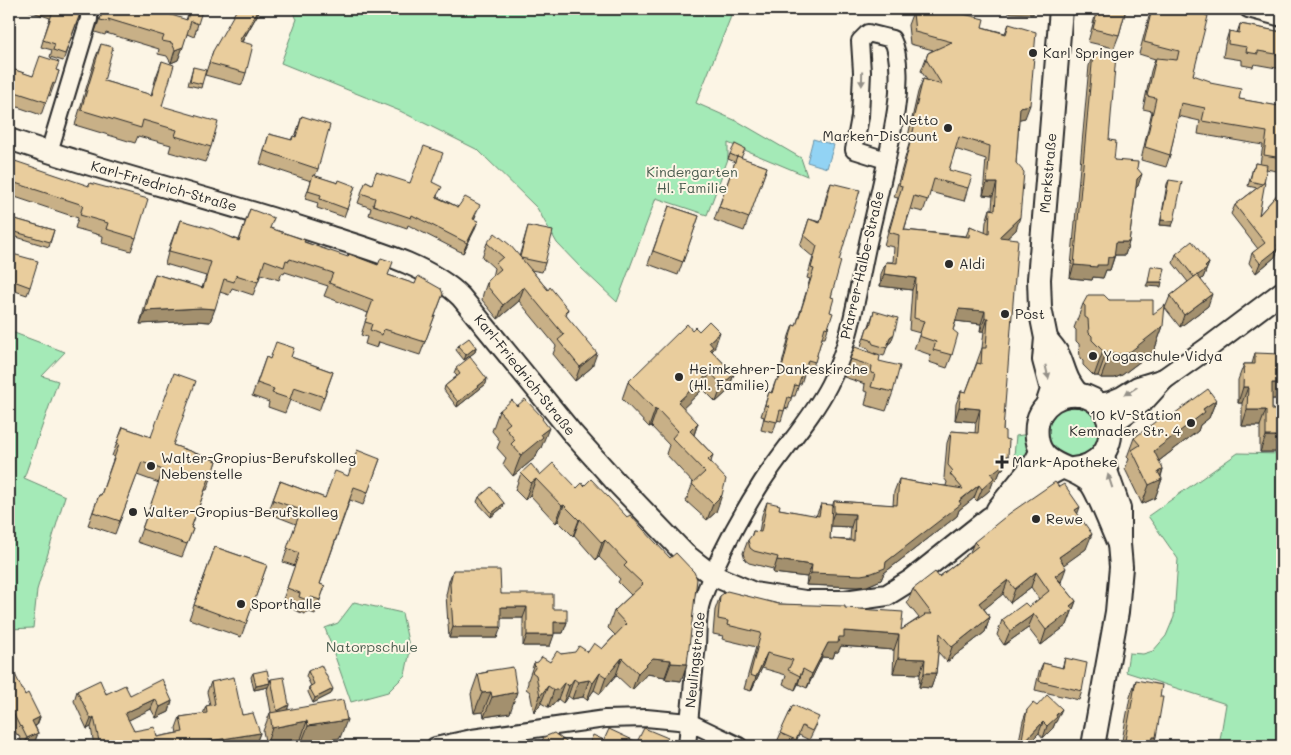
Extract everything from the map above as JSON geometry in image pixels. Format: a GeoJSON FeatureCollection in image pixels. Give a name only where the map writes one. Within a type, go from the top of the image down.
{"type":"FeatureCollection","features":[{"type":"Feature","properties":{"kind":"main road","name":"Markstraße"},"geometry":{"type":"LineString","coordinates":[[1048,405],[1052,390],[1044,360],[1046,338],[1040,308],[1039,279],[1061,9]]}},
{"type":"Feature","properties":{"kind":"main road","name":"Markstraße"},"geometry":{"type":"LineString","coordinates":[[1046,338],[1060,357],[1064,374],[1078,395]]}},
{"type":"Feature","properties":{"kind":"main road"},"geometry":{"type":"LineString","coordinates":[[1068,469],[1092,465],[1103,454],[1110,442],[1111,429],[1106,414],[1093,400],[1078,395],[1055,399],[1041,413],[1036,431],[1041,450],[1046,458],[1091,483],[1119,544]]}},
{"type":"Feature","properties":{"kind":"main road"},"geometry":{"type":"LineString","coordinates":[[1093,746],[1120,590],[1121,567],[1119,508],[1106,471],[1103,454]]}},
{"type":"Feature","properties":{"kind":"street"},"geometry":{"type":"LineString","coordinates":[[49,152],[88,19],[89,9]]}},
{"type":"Feature","properties":{"kind":"street"},"geometry":{"type":"LineString","coordinates":[[1248,9],[1282,18]]}},
{"type":"Feature","properties":{"kind":"street","name":"Pfarrer-Halbe-Straße"},"geometry":{"type":"LineString","coordinates":[[712,575],[743,514],[762,482],[796,437],[829,384],[841,355],[850,324],[886,160],[896,109],[898,80],[896,51],[892,39],[868,33],[860,41],[862,72],[861,109],[854,150],[886,160]]}},
{"type":"Feature","properties":{"kind":"street","name":"Karl-Friedrich-Straße"},"geometry":{"type":"LineString","coordinates":[[9,139],[369,249],[418,268],[441,280],[461,297],[573,434],[685,554],[712,575],[754,593],[805,601],[845,601],[881,597],[900,589],[989,518],[1024,498],[1048,476],[1068,469]]}},
{"type":"Feature","properties":{"kind":"street"},"geometry":{"type":"LineString","coordinates":[[1111,429],[1118,419],[1145,400],[1164,379],[1282,292]]}},
{"type":"Feature","properties":{"kind":"street"},"geometry":{"type":"LineString","coordinates":[[1098,404],[1110,402],[1138,387],[1164,379]]}},
{"type":"Feature","properties":{"kind":"street","name":"Karl-Friedrich-Straße"},"geometry":{"type":"LineString","coordinates":[[989,518],[1034,463],[1041,450]]}},
{"type":"Feature","properties":{"kind":"street","name":"Neulingstraße"},"geometry":{"type":"LineString","coordinates":[[687,746],[701,602],[712,575]]}},
{"type":"Feature","properties":{"kind":"street"},"geometry":{"type":"LineString","coordinates":[[435,746],[472,738],[605,719],[646,718],[689,722],[739,746]]}},
{"type":"Feature","properties":{"kind":"green space"},"geometry":{"type":"Polygon","coordinates":[[[290,9],[734,9],[696,103],[739,122],[801,158],[807,176],[728,143],[728,159],[707,215],[656,198],[617,302],[557,243],[537,208],[478,150],[400,111],[281,63],[297,19],[290,9]]]}},
{"type":"Feature","properties":{"kind":"green space"},"geometry":{"type":"Polygon","coordinates":[[[9,331],[65,352],[42,376],[58,381],[24,478],[65,496],[37,590],[33,628],[9,629],[9,331]]]}},
{"type":"Feature","properties":{"kind":"green space"},"geometry":{"type":"Polygon","coordinates":[[[1081,403],[1088,406],[1102,425],[1094,454],[1064,462],[1043,440],[1051,410],[1081,403]]]}},
{"type":"Feature","properties":{"kind":"green space"},"geometry":{"type":"Polygon","coordinates":[[[1029,434],[1030,450],[1025,466],[1014,455],[1016,436],[1029,434]]]}},
{"type":"Feature","properties":{"kind":"green space"},"geometry":{"type":"Polygon","coordinates":[[[1238,453],[1282,454],[1282,746],[1219,746],[1226,704],[1126,672],[1129,653],[1143,654],[1153,651],[1166,636],[1174,617],[1178,559],[1148,516],[1238,453]]]}},
{"type":"Feature","properties":{"kind":"green space","name":"Natorpschule"},"geometry":{"type":"Polygon","coordinates":[[[354,602],[402,613],[410,651],[405,675],[388,692],[351,702],[325,628],[338,623],[354,602]]]}},
{"type":"Feature","properties":{"kind":"water"},"geometry":{"type":"Polygon","coordinates":[[[813,139],[834,145],[827,168],[807,162],[813,139]]]}},
{"type":"Feature","properties":{"kind":"building"},"geometry":{"type":"Polygon","coordinates":[[[46,9],[81,9],[65,54],[53,50],[55,44],[43,40],[53,11],[46,9]]]}},
{"type":"Feature","properties":{"kind":"building"},"geometry":{"type":"Polygon","coordinates":[[[103,9],[153,9],[187,20],[190,9],[202,11],[198,24],[191,21],[183,47],[175,50],[172,43],[162,41],[164,36],[108,19],[110,22],[100,20],[103,9]]]}},
{"type":"Feature","properties":{"kind":"building"},"geometry":{"type":"Polygon","coordinates":[[[237,9],[259,9],[239,41],[253,45],[246,73],[209,63],[213,51],[237,9]]]}},
{"type":"Feature","properties":{"kind":"building"},"geometry":{"type":"Polygon","coordinates":[[[916,9],[943,9],[984,19],[982,27],[1006,34],[1009,24],[1036,32],[1030,105],[1020,107],[1016,163],[1024,172],[1020,217],[999,237],[1018,239],[1003,430],[1005,431],[1005,439],[1009,440],[1008,456],[1003,456],[1003,465],[991,474],[994,478],[982,489],[979,485],[959,501],[961,504],[886,562],[885,568],[861,575],[811,573],[812,565],[777,560],[778,557],[754,551],[750,548],[748,540],[753,531],[761,532],[767,502],[780,505],[779,509],[819,516],[821,504],[832,505],[830,539],[854,541],[855,514],[834,513],[834,501],[897,505],[899,479],[963,489],[950,474],[953,471],[948,465],[951,431],[978,433],[980,409],[959,407],[961,391],[966,392],[977,363],[981,364],[982,348],[986,348],[988,318],[985,318],[985,311],[959,309],[953,330],[958,334],[952,355],[933,350],[936,342],[919,336],[924,321],[914,318],[916,278],[884,274],[886,262],[897,263],[899,235],[889,232],[902,186],[899,185],[915,124],[912,124],[923,79],[942,85],[926,59],[928,53],[952,42],[915,32],[913,13],[916,12],[916,9]],[[959,137],[949,170],[972,176],[968,188],[934,179],[928,200],[914,196],[904,230],[969,237],[970,226],[989,234],[990,209],[995,210],[997,183],[987,183],[990,146],[959,137]]]}},
{"type":"Feature","properties":{"kind":"building"},"geometry":{"type":"Polygon","coordinates":[[[1098,9],[1126,9],[1119,35],[1093,29],[1098,9]]]}},
{"type":"Feature","properties":{"kind":"building"},"geometry":{"type":"Polygon","coordinates":[[[1152,9],[1206,9],[1205,15],[1208,16],[1193,75],[1210,81],[1210,83],[1241,89],[1239,99],[1279,106],[1282,95],[1282,158],[1264,155],[1267,132],[1202,121],[1205,108],[1181,103],[1170,155],[1145,147],[1156,98],[1147,96],[1156,58],[1177,60],[1179,51],[1144,42],[1152,9]]]}},
{"type":"Feature","properties":{"kind":"building"},"geometry":{"type":"Polygon","coordinates":[[[1240,24],[1282,32],[1282,55],[1258,51],[1258,54],[1246,52],[1247,47],[1228,44],[1229,31],[1239,33],[1240,24]]]}},
{"type":"Feature","properties":{"kind":"building"},"geometry":{"type":"Polygon","coordinates":[[[101,44],[113,47],[104,81],[152,95],[162,61],[174,65],[162,106],[218,122],[211,147],[175,136],[177,130],[143,120],[141,128],[81,110],[101,44]]]}},
{"type":"Feature","properties":{"kind":"building"},"geometry":{"type":"Polygon","coordinates":[[[1093,53],[1116,55],[1109,140],[1116,141],[1114,160],[1138,162],[1137,168],[1142,174],[1137,179],[1129,242],[1116,242],[1114,257],[1108,257],[1107,265],[1097,265],[1097,267],[1074,265],[1093,53]]]}},
{"type":"Feature","properties":{"kind":"building"},"geometry":{"type":"Polygon","coordinates":[[[40,56],[59,62],[56,70],[59,71],[55,84],[53,83],[46,102],[9,90],[9,68],[33,76],[40,56]]]}},
{"type":"Feature","properties":{"kind":"building"},"geometry":{"type":"Polygon","coordinates":[[[193,67],[206,70],[202,84],[190,81],[193,67]]]}},
{"type":"Feature","properties":{"kind":"building"},"geometry":{"type":"Polygon","coordinates":[[[302,116],[330,125],[318,169],[264,151],[269,134],[292,140],[293,136],[296,137],[302,116]]]}},
{"type":"Feature","properties":{"kind":"building"},"geometry":{"type":"Polygon","coordinates":[[[735,144],[745,149],[741,158],[730,154],[735,144]]]}},
{"type":"Feature","properties":{"kind":"building"},"geometry":{"type":"Polygon","coordinates":[[[424,146],[443,153],[432,182],[442,187],[436,197],[458,207],[465,197],[480,205],[473,219],[478,221],[467,243],[412,215],[411,218],[373,205],[375,198],[361,193],[366,181],[372,184],[376,172],[410,183],[424,146]]]}},
{"type":"Feature","properties":{"kind":"building"},"geometry":{"type":"Polygon","coordinates":[[[737,156],[767,167],[749,218],[719,207],[737,156]]]}},
{"type":"Feature","properties":{"kind":"building"},"geometry":{"type":"Polygon","coordinates":[[[9,159],[89,186],[90,183],[148,199],[136,238],[106,229],[108,223],[80,215],[83,205],[9,181],[9,159]]]}},
{"type":"Feature","properties":{"kind":"building"},"geometry":{"type":"Polygon","coordinates":[[[1255,163],[1267,165],[1264,183],[1262,184],[1250,181],[1255,163]]]}},
{"type":"Feature","properties":{"kind":"building"},"geometry":{"type":"Polygon","coordinates":[[[313,175],[338,183],[339,180],[355,186],[347,209],[320,199],[321,195],[308,191],[313,175]]]}},
{"type":"Feature","properties":{"kind":"building"},"geometry":{"type":"Polygon","coordinates":[[[1169,180],[1182,182],[1174,221],[1161,220],[1169,180]]]}},
{"type":"Feature","properties":{"kind":"building"},"geometry":{"type":"Polygon","coordinates":[[[1265,182],[1259,215],[1282,189],[1282,241],[1277,245],[1279,248],[1260,263],[1252,253],[1265,243],[1235,205],[1265,182]]]}},
{"type":"Feature","properties":{"kind":"building"},"geometry":{"type":"Polygon","coordinates":[[[831,183],[860,190],[839,261],[841,261],[831,297],[834,298],[830,312],[833,313],[828,328],[825,327],[815,362],[808,360],[798,386],[795,385],[791,398],[788,397],[784,411],[780,410],[777,422],[764,419],[768,406],[765,405],[769,392],[772,393],[776,380],[779,380],[793,325],[796,326],[814,269],[811,268],[817,246],[804,235],[809,219],[820,223],[831,183]]]}},
{"type":"Feature","properties":{"kind":"building","name":"Kindergarten Hl. Familie"},"geometry":{"type":"Polygon","coordinates":[[[669,206],[699,216],[683,262],[653,251],[669,206]]]}},
{"type":"Feature","properties":{"kind":"building"},"geometry":{"type":"Polygon","coordinates":[[[250,209],[274,218],[270,228],[348,257],[349,254],[378,265],[381,258],[393,262],[388,275],[415,284],[418,276],[441,289],[443,294],[425,342],[384,329],[382,335],[370,330],[372,324],[365,322],[373,300],[329,283],[333,273],[290,259],[289,261],[286,260],[284,267],[265,260],[258,282],[236,275],[234,282],[224,279],[215,309],[145,311],[155,274],[203,288],[211,262],[169,251],[181,220],[213,229],[239,241],[250,209]]]}},
{"type":"Feature","properties":{"kind":"building"},"geometry":{"type":"Polygon","coordinates":[[[15,219],[54,230],[50,242],[12,231],[15,219]]]}},
{"type":"Feature","properties":{"kind":"building"},"geometry":{"type":"Polygon","coordinates":[[[528,226],[553,231],[545,263],[520,257],[528,226]]]}},
{"type":"Feature","properties":{"kind":"building"},"geometry":{"type":"Polygon","coordinates":[[[495,233],[510,245],[548,290],[550,287],[568,309],[564,313],[597,353],[580,367],[558,340],[564,335],[524,287],[503,305],[487,286],[488,280],[501,269],[496,263],[503,257],[487,243],[495,233]]]}},
{"type":"Feature","properties":{"kind":"building"},"geometry":{"type":"Polygon","coordinates":[[[1192,241],[1209,263],[1205,267],[1207,269],[1194,277],[1176,254],[1192,241]]]}},
{"type":"Feature","properties":{"kind":"building"},"geometry":{"type":"Polygon","coordinates":[[[9,253],[38,261],[30,287],[11,280],[9,287],[9,253]]]}},
{"type":"Feature","properties":{"kind":"building"},"geometry":{"type":"Polygon","coordinates":[[[1151,266],[1165,268],[1162,282],[1148,282],[1151,266]]]}},
{"type":"Feature","properties":{"kind":"building"},"geometry":{"type":"Polygon","coordinates":[[[1197,275],[1212,294],[1184,315],[1170,296],[1197,275]]]}},
{"type":"Feature","properties":{"kind":"building"},"geometry":{"type":"Polygon","coordinates":[[[1088,295],[1104,295],[1109,300],[1153,300],[1153,314],[1165,305],[1163,326],[1131,351],[1124,354],[1110,354],[1107,351],[1103,351],[1092,340],[1092,336],[1089,333],[1088,319],[1085,317],[1085,306],[1083,304],[1088,295]]]}},
{"type":"Feature","properties":{"kind":"building"},"geometry":{"type":"Polygon","coordinates":[[[874,311],[898,318],[894,334],[890,337],[887,348],[873,344],[871,340],[864,338],[874,311]]]}},
{"type":"Feature","properties":{"kind":"building"},"geometry":{"type":"Polygon","coordinates":[[[709,321],[720,332],[709,342],[713,347],[710,349],[734,374],[722,385],[710,372],[678,402],[698,423],[690,431],[713,455],[708,460],[726,479],[722,495],[713,504],[692,484],[705,472],[672,438],[678,431],[628,382],[687,324],[692,330],[695,327],[699,331],[709,321]]]}},
{"type":"Feature","properties":{"kind":"building"},"geometry":{"type":"Polygon","coordinates":[[[469,338],[476,347],[466,355],[458,346],[469,338]]]}},
{"type":"Feature","properties":{"kind":"building"},"geometry":{"type":"Polygon","coordinates":[[[276,342],[294,348],[291,357],[333,372],[324,397],[294,387],[290,399],[272,393],[274,389],[257,383],[266,357],[270,359],[276,342]]]}},
{"type":"Feature","properties":{"kind":"building"},"geometry":{"type":"Polygon","coordinates":[[[855,347],[880,356],[879,361],[900,366],[893,392],[871,387],[875,374],[871,373],[872,366],[850,359],[855,347]]]}},
{"type":"Feature","properties":{"kind":"building"},"geometry":{"type":"Polygon","coordinates":[[[1255,353],[1280,354],[1282,383],[1272,383],[1272,410],[1282,410],[1282,436],[1266,436],[1266,410],[1247,410],[1248,387],[1243,387],[1244,364],[1255,364],[1255,353]]]}},
{"type":"Feature","properties":{"kind":"building"},"geometry":{"type":"Polygon","coordinates":[[[470,357],[487,379],[458,402],[445,386],[460,374],[456,368],[470,357]]]}},
{"type":"Feature","properties":{"kind":"building","name":"Walter-Gropius-Berufskolleg Nebenstelle"},"geometry":{"type":"Polygon","coordinates":[[[174,373],[196,381],[173,445],[217,461],[191,528],[193,529],[187,544],[142,529],[163,470],[142,462],[120,521],[93,512],[119,444],[117,443],[123,427],[151,437],[174,373]]]}},
{"type":"Feature","properties":{"kind":"building"},"geometry":{"type":"Polygon","coordinates":[[[1208,389],[1216,400],[1203,409],[1205,412],[1154,451],[1163,469],[1158,472],[1162,479],[1149,485],[1132,450],[1140,445],[1134,438],[1164,415],[1167,419],[1208,389]]]}},
{"type":"Feature","properties":{"kind":"building"},"geometry":{"type":"Polygon","coordinates":[[[525,399],[543,418],[549,428],[541,434],[543,437],[521,455],[511,444],[515,440],[505,427],[510,423],[499,411],[512,400],[517,406],[525,399]]]}},
{"type":"Feature","properties":{"kind":"building","name":"Natorpschule"},"geometry":{"type":"Polygon","coordinates":[[[357,450],[380,459],[368,492],[354,487],[320,584],[325,586],[320,600],[311,597],[310,601],[299,597],[300,593],[287,588],[299,553],[287,548],[301,510],[273,500],[280,481],[325,498],[335,471],[348,476],[357,450]]]}},
{"type":"Feature","properties":{"kind":"building"},"geometry":{"type":"Polygon","coordinates":[[[553,463],[577,488],[582,483],[584,486],[591,479],[627,517],[630,515],[670,558],[676,553],[694,572],[697,579],[687,664],[671,663],[671,660],[653,658],[638,673],[622,658],[606,677],[600,673],[593,683],[589,680],[578,682],[574,679],[569,686],[564,683],[558,690],[548,686],[540,696],[536,675],[532,672],[535,668],[534,663],[538,662],[542,657],[550,662],[557,651],[561,654],[575,652],[579,646],[588,652],[594,643],[602,649],[626,624],[614,611],[643,584],[624,566],[627,563],[605,540],[602,543],[580,519],[564,505],[562,506],[536,479],[531,483],[521,473],[531,464],[540,475],[553,463]]]}},
{"type":"Feature","properties":{"kind":"building"},"geometry":{"type":"Polygon","coordinates":[[[1055,482],[1059,487],[1064,484],[1080,507],[1075,510],[1092,534],[1059,557],[1066,568],[1055,576],[1076,601],[1070,606],[1073,610],[1046,630],[1034,614],[1010,631],[1002,620],[1025,603],[1029,607],[1049,591],[1036,572],[1015,589],[1008,580],[979,603],[990,617],[952,647],[940,633],[936,673],[924,673],[925,659],[898,658],[899,635],[844,631],[844,637],[839,637],[838,643],[828,643],[812,674],[803,669],[800,676],[788,670],[793,660],[767,653],[756,677],[750,675],[761,633],[727,625],[728,621],[718,619],[720,596],[727,591],[779,604],[845,606],[845,608],[903,612],[901,630],[924,614],[932,614],[913,589],[935,572],[939,577],[978,546],[974,542],[1010,513],[1055,482]]]}},
{"type":"Feature","properties":{"kind":"building"},"geometry":{"type":"Polygon","coordinates":[[[491,487],[504,503],[492,513],[479,497],[491,487]]]}},
{"type":"Feature","properties":{"kind":"building"},"geometry":{"type":"Polygon","coordinates":[[[215,547],[267,565],[246,624],[194,605],[215,547]]]}},
{"type":"Feature","properties":{"kind":"building"},"geometry":{"type":"Polygon","coordinates":[[[453,570],[500,570],[501,594],[553,594],[553,609],[567,609],[567,622],[554,622],[554,635],[527,635],[527,607],[501,607],[501,627],[453,627],[450,584],[453,570]]]}},
{"type":"Feature","properties":{"kind":"building"},"geometry":{"type":"Polygon","coordinates":[[[1065,658],[1087,663],[1082,691],[1039,681],[1043,663],[1063,668],[1065,658]]]}},
{"type":"Feature","properties":{"kind":"building"},"geometry":{"type":"Polygon","coordinates":[[[10,664],[25,695],[28,693],[40,717],[32,721],[38,733],[27,738],[9,705],[10,664]]]}},
{"type":"Feature","properties":{"kind":"building"},"geometry":{"type":"Polygon","coordinates":[[[321,665],[333,689],[315,698],[309,687],[314,684],[308,671],[321,665]]]}},
{"type":"Feature","properties":{"kind":"building"},"geometry":{"type":"Polygon","coordinates":[[[513,667],[517,692],[492,697],[491,692],[482,693],[478,674],[513,667]]]}},
{"type":"Feature","properties":{"kind":"building"},"geometry":{"type":"Polygon","coordinates":[[[267,670],[270,683],[256,686],[253,673],[267,670]]]}},
{"type":"Feature","properties":{"kind":"building"},"geometry":{"type":"Polygon","coordinates":[[[234,677],[242,715],[253,713],[260,733],[179,746],[100,746],[94,717],[91,719],[77,691],[100,680],[106,694],[125,685],[130,695],[162,679],[172,701],[160,707],[155,699],[125,713],[134,731],[155,727],[157,737],[183,732],[180,717],[207,713],[206,706],[215,704],[211,682],[234,677]]]}},
{"type":"Feature","properties":{"kind":"building"},"geometry":{"type":"Polygon","coordinates":[[[284,677],[289,705],[277,711],[271,679],[284,677]]]}},
{"type":"Feature","properties":{"kind":"building"},"geometry":{"type":"Polygon","coordinates":[[[1136,680],[1162,685],[1160,697],[1163,697],[1156,737],[1153,737],[1151,746],[1124,746],[1136,680]]]}},
{"type":"Feature","properties":{"kind":"building"},"geometry":{"type":"Polygon","coordinates":[[[1047,695],[1062,709],[1056,715],[1057,717],[1047,726],[1043,722],[1021,745],[1027,710],[1033,703],[1037,706],[1047,695]]]}},
{"type":"Feature","properties":{"kind":"building"},"geometry":{"type":"Polygon","coordinates":[[[343,700],[347,720],[308,726],[307,721],[272,728],[270,713],[343,700]]]}},
{"type":"Feature","properties":{"kind":"building"},"geometry":{"type":"Polygon","coordinates":[[[793,705],[819,717],[812,731],[802,726],[796,740],[780,733],[793,705]]]}},
{"type":"Feature","properties":{"kind":"building"},"geometry":{"type":"Polygon","coordinates":[[[644,728],[668,738],[665,746],[588,746],[593,735],[604,740],[609,729],[637,742],[644,728]]]}},
{"type":"Feature","properties":{"kind":"building"},"geometry":{"type":"Polygon","coordinates":[[[554,733],[569,744],[556,746],[509,746],[542,741],[544,737],[554,733]]]}},
{"type":"Feature","properties":{"kind":"building"},"geometry":{"type":"Polygon","coordinates":[[[66,740],[67,746],[49,746],[49,742],[66,740]]]}},
{"type":"Feature","properties":{"kind":"building"},"geometry":{"type":"Polygon","coordinates":[[[483,742],[484,746],[457,746],[483,742]]]}},
{"type":"Feature","properties":{"kind":"place","name":"Karl Springer"},"geometry":{"type":"Point","coordinates":[1033,53]}},
{"type":"Feature","properties":{"kind":"place","name":"Netto Marken-Discount"},"geometry":{"type":"Point","coordinates":[948,128]}},
{"type":"Feature","properties":{"kind":"place","name":"Aldi"},"geometry":{"type":"Point","coordinates":[949,264]}},
{"type":"Feature","properties":{"kind":"place","name":"Post"},"geometry":{"type":"Point","coordinates":[1005,314]}},
{"type":"Feature","properties":{"kind":"place","name":"Yogaschule Vidya"},"geometry":{"type":"Point","coordinates":[1093,356]}},
{"type":"Feature","properties":{"kind":"place","name":"Heimkehrer-Dankeskirche (Hl. Familie)"},"geometry":{"type":"Point","coordinates":[679,377]}},
{"type":"Feature","properties":{"kind":"place","name":"10 kV-Station Kemnader Str. 4"},"geometry":{"type":"Point","coordinates":[1191,423]}},
{"type":"Feature","properties":{"kind":"place","name":"Mark-Apotheke"},"geometry":{"type":"Point","coordinates":[1002,462]}},
{"type":"Feature","properties":{"kind":"place","name":"Walter-Gropius-Berufskolleg Nebenstelle"},"geometry":{"type":"Point","coordinates":[151,466]}},
{"type":"Feature","properties":{"kind":"place","name":"Walter-Gropius-Berufskolleg"},"geometry":{"type":"Point","coordinates":[133,512]}},
{"type":"Feature","properties":{"kind":"place","name":"Rewe"},"geometry":{"type":"Point","coordinates":[1036,519]}},
{"type":"Feature","properties":{"kind":"place","name":"Sporthalle"},"geometry":{"type":"Point","coordinates":[241,604]}}]}
